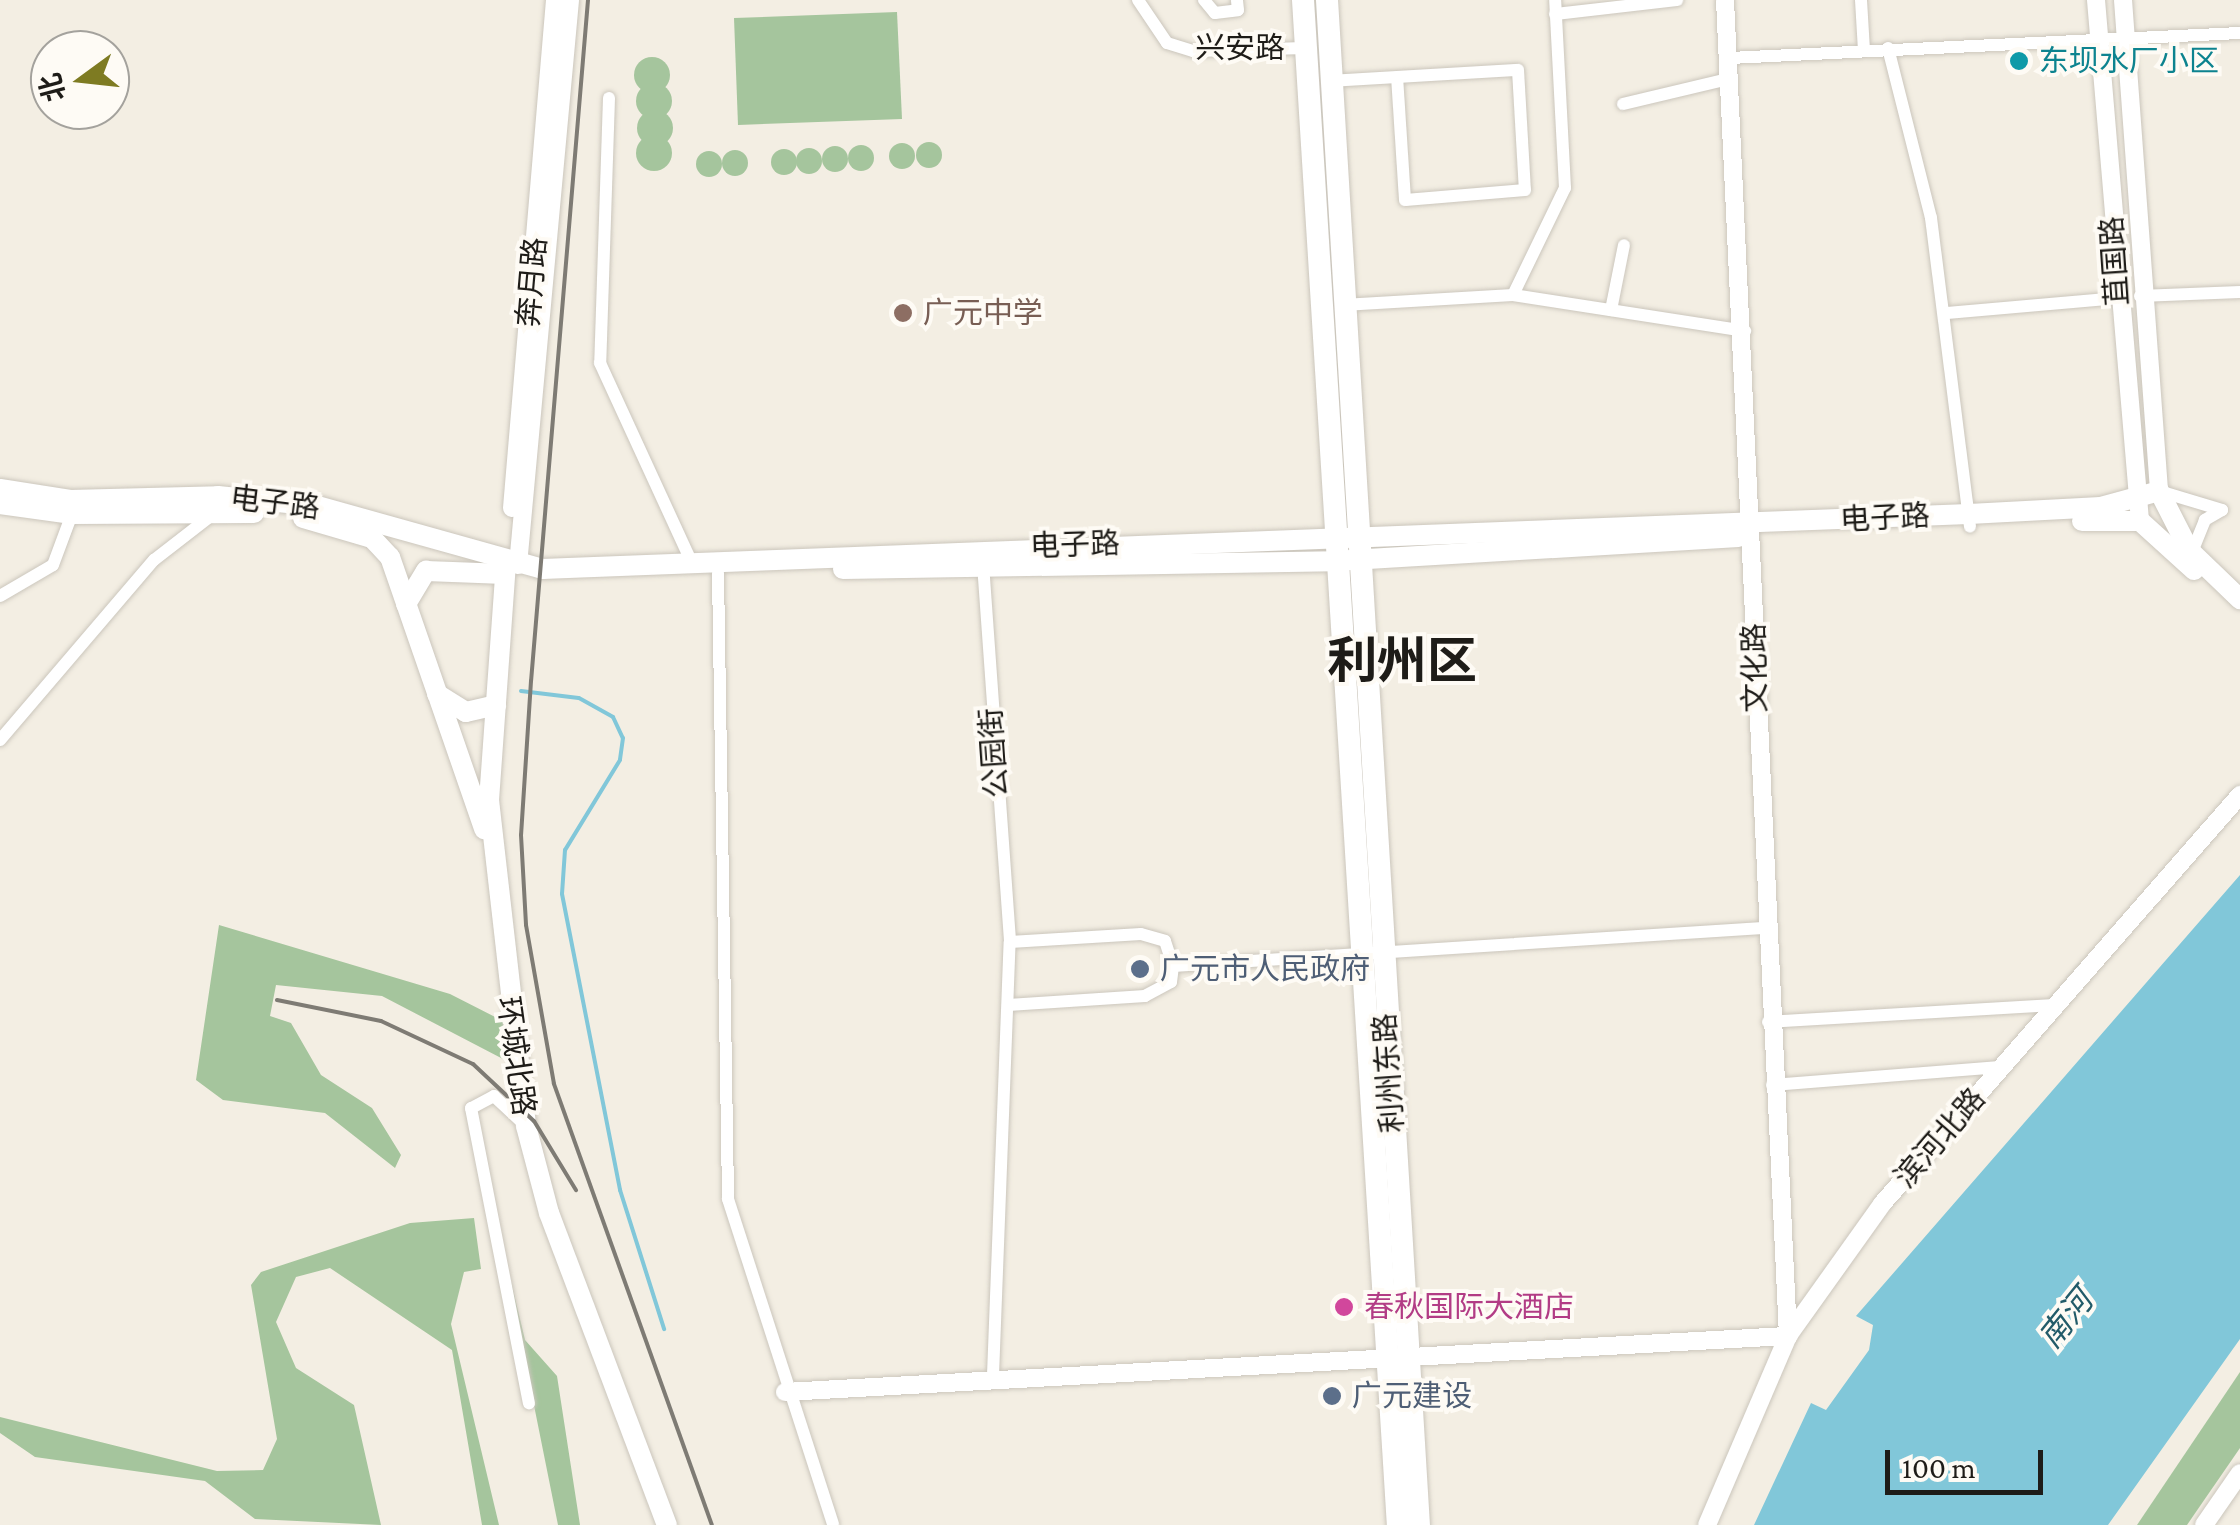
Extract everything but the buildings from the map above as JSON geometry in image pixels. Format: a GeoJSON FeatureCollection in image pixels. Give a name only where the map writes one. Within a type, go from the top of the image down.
{"type":"FeatureCollection","features":[{"type":"Feature","properties":{"kind":"highway","name":"利州东路"},"geometry":{"type":"LineString","coordinates":[[1303,0],[1331,535],[1370,952],[1398,1353],[1419,1525]]}},
{"type":"Feature","properties":{"kind":"highway","name":"利州东路"},"geometry":{"type":"LineString","coordinates":[[1327,0],[1343,306],[1363,534],[1370,952]]}},
{"type":"Feature","properties":{"kind":"highway","name":"利州东路"},"geometry":{"type":"LineString","coordinates":[[1398,1353],[1398,1525]]}},
{"type":"Feature","properties":{"kind":"main road","name":"电子路"},"geometry":{"type":"LineString","coordinates":[[0,489],[70,500],[218,496],[317,506],[510,568],[718,573],[983,564],[1364,560],[1752,530]]}},
{"type":"Feature","properties":{"kind":"main road","name":"电子路"},"geometry":{"type":"LineString","coordinates":[[1970,521],[2101,507],[2137,492],[2158,491]]}},
{"type":"Feature","properties":{"kind":"main road"},"geometry":{"type":"LineString","coordinates":[[2158,491],[2192,553],[2239,606]]}},
{"type":"Feature","properties":{"kind":"main road","name":"电子路"},"geometry":{"type":"LineString","coordinates":[[0,504],[72,514],[218,510],[356,532],[390,557],[406,604]]}},
{"type":"Feature","properties":{"kind":"main road","name":"电子路"},"geometry":{"type":"LineString","coordinates":[[510,568],[693,565],[1363,534],[2140,521]]}},
{"type":"Feature","properties":{"kind":"main road"},"geometry":{"type":"LineString","coordinates":[[2140,521],[2239,606]]}},
{"type":"Feature","properties":{"kind":"main road"},"geometry":{"type":"LineString","coordinates":[[463,567],[504,596]]}},
{"type":"Feature","properties":{"kind":"main road"},"geometry":{"type":"LineString","coordinates":[[491,850],[406,604],[426,570],[510,568]]}},
{"type":"Feature","properties":{"kind":"main road","name":"环城北路"},"geometry":{"type":"LineString","coordinates":[[510,568],[504,596],[496,705],[491,850],[526,1126],[549,1213],[668,1525]]}},
{"type":"Feature","properties":{"kind":"main road"},"geometry":{"type":"LineString","coordinates":[[437,694],[466,712],[496,705]]}},
{"type":"Feature","properties":{"kind":"street","name":"奔月路"},"geometry":{"type":"LineString","coordinates":[[510,568],[555,0]]}},
{"type":"Feature","properties":{"kind":"street"},"geometry":{"type":"LineString","coordinates":[[510,568],[570,0]]}},
{"type":"Feature","properties":{"kind":"street","name":"兴安路"},"geometry":{"type":"LineString","coordinates":[[1138,0],[1167,43],[1194,52],[1306,48]]}},
{"type":"Feature","properties":{"kind":"street"},"geometry":{"type":"LineString","coordinates":[[1204,0],[1215,13],[1238,10],[1237,0]]}},
{"type":"Feature","properties":{"kind":"street"},"geometry":{"type":"LineString","coordinates":[[1513,294],[1565,188],[1555,7],[1677,0]]}},
{"type":"Feature","properties":{"kind":"street","name":"文化路"},"geometry":{"type":"LineString","coordinates":[[1725,0],[1745,331],[1763,928],[1788,1336]]}},
{"type":"Feature","properties":{"kind":"street"},"geometry":{"type":"LineString","coordinates":[[1862,0],[1864,50]]}},
{"type":"Feature","properties":{"kind":"street","name":"苴国路"},"geometry":{"type":"LineString","coordinates":[[2096,0],[2118,298],[2140,521]]}},
{"type":"Feature","properties":{"kind":"street","name":"苴国路"},"geometry":{"type":"LineString","coordinates":[[2122,0],[2140,296],[2158,491]]}},
{"type":"Feature","properties":{"kind":"street"},"geometry":{"type":"LineString","coordinates":[[1730,58],[2240,33]]}},
{"type":"Feature","properties":{"kind":"street"},"geometry":{"type":"LineString","coordinates":[[1888,48],[1947,312],[1970,521]]}},
{"type":"Feature","properties":{"kind":"street"},"geometry":{"type":"LineString","coordinates":[[1332,81],[1397,77],[1518,70],[1525,190],[1405,200],[1397,77]]}},
{"type":"Feature","properties":{"kind":"street"},"geometry":{"type":"LineString","coordinates":[[1623,104],[1728,80]]}},
{"type":"Feature","properties":{"kind":"street"},"geometry":{"type":"LineString","coordinates":[[610,98],[600,362],[693,565]]}},
{"type":"Feature","properties":{"kind":"street"},"geometry":{"type":"LineString","coordinates":[[1611,310],[1624,245]]}},
{"type":"Feature","properties":{"kind":"street"},"geometry":{"type":"LineString","coordinates":[[2140,296],[2240,292]]}},
{"type":"Feature","properties":{"kind":"street"},"geometry":{"type":"LineString","coordinates":[[1343,306],[1513,294],[1745,331]]}},
{"type":"Feature","properties":{"kind":"street"},"geometry":{"type":"LineString","coordinates":[[1947,312],[2118,298]]}},
{"type":"Feature","properties":{"kind":"street"},"geometry":{"type":"LineString","coordinates":[[2158,491],[2222,510],[2240,509]]}},
{"type":"Feature","properties":{"kind":"street"},"geometry":{"type":"LineString","coordinates":[[0,740],[154,560],[218,510]]}},
{"type":"Feature","properties":{"kind":"street"},"geometry":{"type":"LineString","coordinates":[[2192,553],[2206,520],[2222,510]]}},
{"type":"Feature","properties":{"kind":"street"},"geometry":{"type":"LineString","coordinates":[[0,596],[54,565],[72,514]]}},
{"type":"Feature","properties":{"kind":"street","name":"公园街"},"geometry":{"type":"LineString","coordinates":[[983,564],[1010,942],[1008,1005]]}},
{"type":"Feature","properties":{"kind":"street"},"geometry":{"type":"LineString","coordinates":[[718,573],[728,1200],[785,1392],[833,1525]]}},
{"type":"Feature","properties":{"kind":"street","name":"滨河北路"},"geometry":{"type":"LineString","coordinates":[[1707,1525],[1788,1336],[1882,1204],[2240,796]]}},
{"type":"Feature","properties":{"kind":"street"},"geometry":{"type":"LineString","coordinates":[[1173,966],[1763,928]]}},
{"type":"Feature","properties":{"kind":"street"},"geometry":{"type":"LineString","coordinates":[[993,1375],[1008,1005],[1145,996],[1171,982],[1173,966],[1165,941],[1141,934],[1010,942]]}},
{"type":"Feature","properties":{"kind":"street"},"geometry":{"type":"LineString","coordinates":[[1768,1022],[2057,1005]]}},
{"type":"Feature","properties":{"kind":"street"},"geometry":{"type":"LineString","coordinates":[[1772,1085],[2002,1067]]}},
{"type":"Feature","properties":{"kind":"street"},"geometry":{"type":"LineString","coordinates":[[526,1126],[494,1096],[471,1108],[529,1403]]}},
{"type":"Feature","properties":{"kind":"street"},"geometry":{"type":"LineString","coordinates":[[785,1392],[993,1375],[1788,1336]]}},
{"type":"Feature","properties":{"kind":"street"},"geometry":{"type":"LineString","coordinates":[[2204,1525],[2240,1473]]}},
{"type":"Feature","properties":{"kind":"green space"},"geometry":{"type":"Polygon","coordinates":[[[897,12],[902,119],[738,125],[734,18],[897,12]]]}},
{"type":"Feature","properties":{"kind":"green space"},"geometry":{"type":"Polygon","coordinates":[[[652,57],[665,62],[670,75],[665,88],[652,93],[639,88],[634,75],[639,62],[652,57]]]}},
{"type":"Feature","properties":{"kind":"green space"},"geometry":{"type":"Polygon","coordinates":[[[654,83],[667,88],[672,101],[667,114],[654,119],[641,114],[636,101],[641,88],[654,83]]]}},
{"type":"Feature","properties":{"kind":"green space"},"geometry":{"type":"Polygon","coordinates":[[[655,110],[668,115],[673,128],[668,141],[655,146],[642,141],[637,128],[642,115],[655,110]]]}},
{"type":"Feature","properties":{"kind":"green space"},"geometry":{"type":"Polygon","coordinates":[[[654,135],[667,140],[672,153],[667,166],[654,171],[641,166],[636,153],[641,140],[654,135]]]}},
{"type":"Feature","properties":{"kind":"green space"},"geometry":{"type":"Polygon","coordinates":[[[929,142],[938,146],[942,155],[938,164],[929,168],[920,164],[916,155],[920,146],[929,142]]]}},
{"type":"Feature","properties":{"kind":"green space"},"geometry":{"type":"Polygon","coordinates":[[[902,143],[911,147],[915,156],[911,165],[902,169],[893,165],[889,156],[893,147],[902,143]]]}},
{"type":"Feature","properties":{"kind":"green space"},"geometry":{"type":"Polygon","coordinates":[[[861,145],[870,149],[874,158],[870,167],[861,171],[852,167],[848,158],[852,149],[861,145]]]}},
{"type":"Feature","properties":{"kind":"green space"},"geometry":{"type":"Polygon","coordinates":[[[835,146],[844,150],[848,159],[844,168],[835,172],[826,168],[822,159],[826,150],[835,146]]]}},
{"type":"Feature","properties":{"kind":"green space"},"geometry":{"type":"Polygon","coordinates":[[[809,148],[818,152],[822,161],[818,170],[809,174],[800,170],[796,161],[800,152],[809,148]]]}},
{"type":"Feature","properties":{"kind":"green space"},"geometry":{"type":"Polygon","coordinates":[[[784,149],[793,153],[797,162],[793,171],[784,175],[775,171],[771,162],[775,153],[784,149]]]}},
{"type":"Feature","properties":{"kind":"green space"},"geometry":{"type":"Polygon","coordinates":[[[735,150],[744,154],[748,163],[744,172],[735,176],[726,172],[722,163],[726,154],[735,150]]]}},
{"type":"Feature","properties":{"kind":"green space"},"geometry":{"type":"Polygon","coordinates":[[[709,151],[718,155],[722,164],[718,173],[709,177],[700,173],[696,164],[700,155],[709,151]]]}},
{"type":"Feature","properties":{"kind":"green space"},"geometry":{"type":"Polygon","coordinates":[[[219,925],[450,994],[503,1021],[503,1059],[382,996],[276,985],[270,1016],[291,1023],[321,1075],[372,1108],[401,1155],[395,1168],[325,1113],[223,1100],[196,1080],[219,925]]]}},
{"type":"Feature","properties":{"kind":"green space"},"geometry":{"type":"Polygon","coordinates":[[[474,1218],[481,1269],[464,1272],[451,1324],[499,1525],[482,1525],[452,1350],[330,1268],[296,1277],[276,1322],[296,1368],[354,1405],[381,1525],[255,1519],[205,1481],[35,1457],[0,1433],[0,1417],[217,1471],[263,1470],[277,1439],[251,1285],[261,1272],[410,1223],[474,1218]]]}},
{"type":"Feature","properties":{"kind":"green space"},"geometry":{"type":"Polygon","coordinates":[[[499,1231],[525,1340],[557,1376],[580,1525],[558,1525],[499,1231]]]}},
{"type":"Feature","properties":{"kind":"green space"},"geometry":{"type":"Polygon","coordinates":[[[2240,1372],[2240,1448],[2187,1525],[2137,1525],[2240,1372]]]}},
{"type":"Feature","properties":{"kind":"water","name":"南河"},"geometry":{"type":"Polygon","coordinates":[[[2240,875],[2240,1339],[2108,1525],[1754,1525],[1811,1403],[1826,1410],[1869,1350],[1873,1325],[1856,1316],[2240,875]]]}},
{"type":"Feature","properties":{"kind":"waterway"},"geometry":{"type":"LineString","coordinates":[[521,691],[579,698],[613,717],[623,738],[620,760],[565,850],[562,894],[620,1190],[664,1329]]}},
{"type":"Feature","properties":{"kind":"railway"},"geometry":{"type":"LineString","coordinates":[[588,0],[531,681],[521,835],[526,925],[554,1084],[712,1525]]}},
{"type":"Feature","properties":{"kind":"railway"},"geometry":{"type":"LineString","coordinates":[[277,1000],[381,1021],[473,1064],[534,1121],[576,1190]]}},
{"type":"Feature","properties":{"kind":"place","name":"东坝水厂小区"},"geometry":{"type":"Point","coordinates":[2019,61]}},
{"type":"Feature","properties":{"kind":"place","name":"广元中学"},"geometry":{"type":"Point","coordinates":[903,313]}},
{"type":"Feature","properties":{"kind":"place","name":"广元市人民政府"},"geometry":{"type":"Point","coordinates":[1140,969]}},
{"type":"Feature","properties":{"kind":"place","name":"春秋国际大酒店"},"geometry":{"type":"Point","coordinates":[1344,1307]}},
{"type":"Feature","properties":{"kind":"place","name":"广元建设"},"geometry":{"type":"Point","coordinates":[1332,1396]}},
{"type":"Feature","properties":{"kind":"district","name":"利州区"},"geometry":{"type":"Point","coordinates":[1402,662]}}]}
